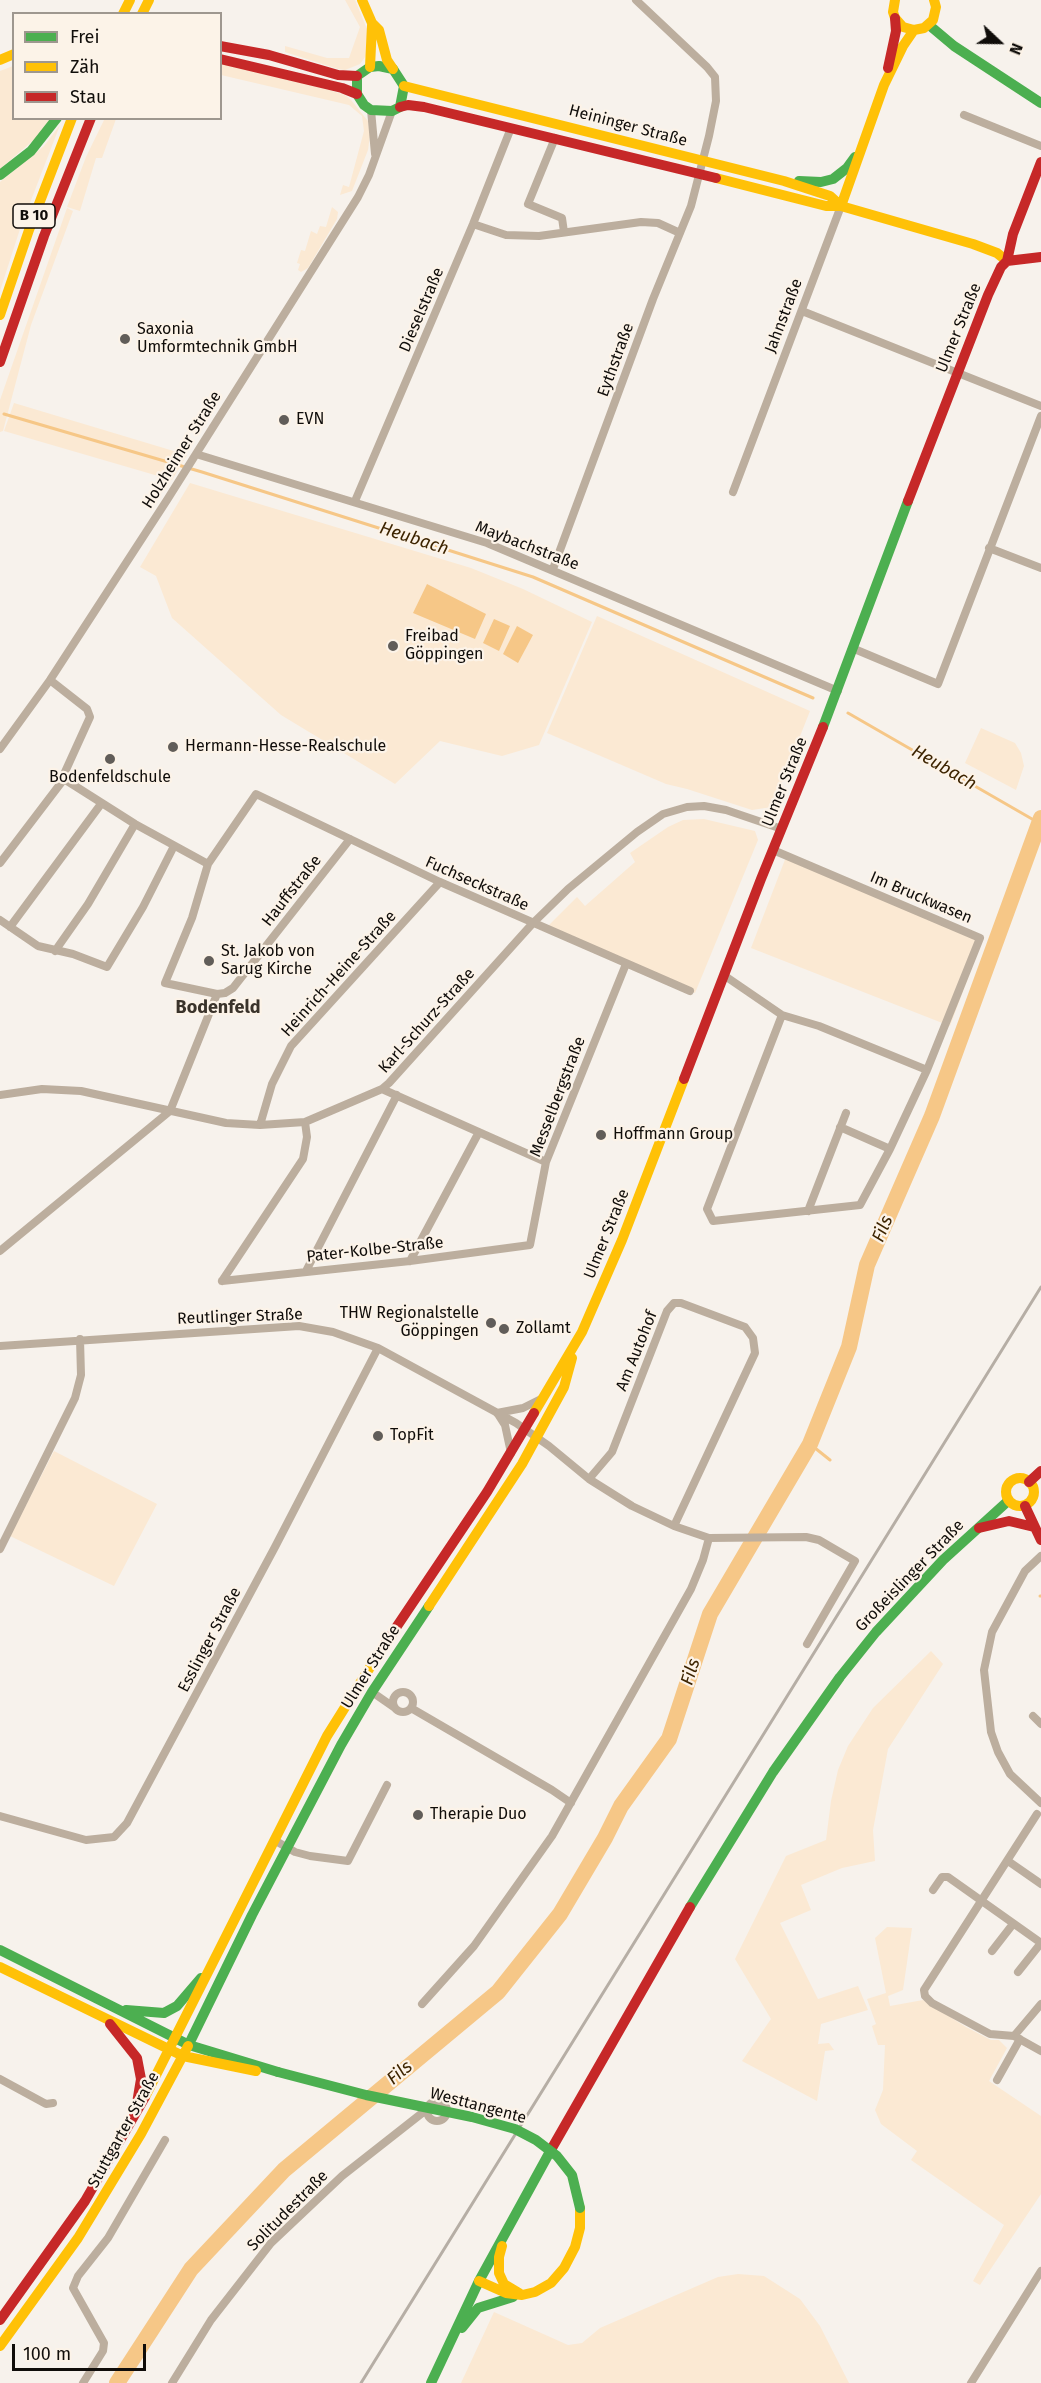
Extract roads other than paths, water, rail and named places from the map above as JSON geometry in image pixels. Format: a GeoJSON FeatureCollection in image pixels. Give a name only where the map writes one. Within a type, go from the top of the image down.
{"type":"FeatureCollection","features":[{"type":"Feature","properties":{"kind":"main road"},"geometry":{"type":"LineString","coordinates":[[357,75],[357,94],[364,105],[371,110],[396,109],[404,86],[387,60],[379,30],[372,22],[362,0]]}},
{"type":"Feature","properties":{"kind":"main road","name":"Jahnstraße"},"geometry":{"type":"LineString","coordinates":[[884,86],[896,31],[893,12],[895,0]]}},
{"type":"Feature","properties":{"kind":"main road"},"geometry":{"type":"LineString","coordinates":[[895,18],[903,27],[914,30],[929,25],[935,14],[934,0]]}},
{"type":"Feature","properties":{"kind":"main road"},"geometry":{"type":"LineString","coordinates":[[370,67],[372,22]]}},
{"type":"Feature","properties":{"kind":"main road"},"geometry":{"type":"LineString","coordinates":[[929,25],[981,64],[1041,103]]}},
{"type":"Feature","properties":{"kind":"main road","name":"Jahnstraße"},"geometry":{"type":"LineString","coordinates":[[784,181],[821,182],[833,179],[847,168],[860,150],[884,86],[903,46],[914,30]]}},
{"type":"Feature","properties":{"kind":"main road"},"geometry":{"type":"LineString","coordinates":[[222,46],[269,55],[338,75],[357,75],[370,67],[379,66],[393,69]]}},
{"type":"Feature","properties":{"kind":"main road"},"geometry":{"type":"LineString","coordinates":[[222,58],[342,88],[357,94]]}},
{"type":"Feature","properties":{"kind":"main road","name":"Heininger Straße"},"geometry":{"type":"LineString","coordinates":[[404,86],[784,181],[830,196],[840,206]]}},
{"type":"Feature","properties":{"kind":"main road","name":"Heininger Straße"},"geometry":{"type":"LineString","coordinates":[[396,109],[408,105],[424,107],[826,206],[840,206],[973,244],[998,253],[1007,261]]}},
{"type":"Feature","properties":{"kind":"main road"},"geometry":{"type":"LineString","coordinates":[[0,175],[31,152],[55,120]]}},
{"type":"Feature","properties":{"kind":"main road","name":"B 10"},"geometry":{"type":"LineString","coordinates":[[0,315],[71,120]]}},
{"type":"Feature","properties":{"kind":"main road","name":"B 10"},"geometry":{"type":"LineString","coordinates":[[0,362],[44,236],[90,120]]}},
{"type":"Feature","properties":{"kind":"main road"},"geometry":{"type":"LineString","coordinates":[[534,133],[544,132],[551,127],[553,122]]}},
{"type":"Feature","properties":{"kind":"main road","name":"Jahnstraße"},"geometry":{"type":"LineString","coordinates":[[840,206],[860,156],[860,150]]}},
{"type":"Feature","properties":{"kind":"main road","name":"Ulmer Straße"},"geometry":{"type":"LineString","coordinates":[[240,1907],[327,1736],[351,1695],[511,1454],[575,1346],[618,1250],[773,849],[838,691],[852,648],[957,372],[988,295],[1001,267],[1007,261],[1013,234],[1041,162]]}},
{"type":"Feature","properties":{"kind":"main road"},"geometry":{"type":"LineString","coordinates":[[1007,261],[1041,257]]}},
{"type":"Feature","properties":{"kind":"main road","name":"Ulmer Straße"},"geometry":{"type":"LineString","coordinates":[[252,1915],[340,1745],[537,1437],[564,1387],[575,1346]]}},
{"type":"Feature","properties":{"kind":"main road"},"geometry":{"type":"LineString","coordinates":[[1029,1482],[1041,1471]]}},
{"type":"Feature","properties":{"kind":"main road"},"geometry":{"type":"LineString","coordinates":[[1021,1478],[1029,1482],[1034,1495],[1032,1500],[1025,1506],[1016,1506],[1008,1501],[1005,1492],[1012,1480],[1021,1478]]}},
{"type":"Feature","properties":{"kind":"main road","name":"Großeislinger Straße"},"geometry":{"type":"LineString","coordinates":[[508,2228],[685,1916],[773,1772],[840,1677],[876,1632],[976,1528],[1008,1501]]}},
{"type":"Feature","properties":{"kind":"main road"},"geometry":{"type":"LineString","coordinates":[[1025,1506],[1041,1540]]}},
{"type":"Feature","properties":{"kind":"main road"},"geometry":{"type":"LineString","coordinates":[[976,1528],[1009,1521],[1034,1527]]}},
{"type":"Feature","properties":{"kind":"main road","name":"Stuttgarter Straße"},"geometry":{"type":"LineString","coordinates":[[0,2320],[85,2201],[135,2115],[240,1907]]}},
{"type":"Feature","properties":{"kind":"main road","name":"Stuttgarter Straße"},"geometry":{"type":"LineString","coordinates":[[0,2346],[98,2208],[189,2045],[252,1915]]}},
{"type":"Feature","properties":{"kind":"main road","name":"Westtangente"},"geometry":{"type":"LineString","coordinates":[[0,1950],[189,2045],[278,2072],[515,2129],[536,2140],[557,2156],[572,2175],[580,2208],[580,2228],[575,2247],[564,2268],[551,2283],[535,2292],[493,2300],[478,2308],[451,2342]]}},
{"type":"Feature","properties":{"kind":"main road","name":"Westtangente"},"geometry":{"type":"LineString","coordinates":[[0,1967],[183,2056],[256,2071],[278,2072]]}},
{"type":"Feature","properties":{"kind":"main road"},"geometry":{"type":"LineString","coordinates":[[118,2009],[164,2013],[177,2006],[210,1967]]}},
{"type":"Feature","properties":{"kind":"main road"},"geometry":{"type":"LineString","coordinates":[[106,2020],[134,2052],[140,2068],[141,2079],[135,2115]]}},
{"type":"Feature","properties":{"kind":"main road"},"geometry":{"type":"LineString","coordinates":[[431,2383],[479,2281],[508,2228]]}},
{"type":"Feature","properties":{"kind":"main road"},"geometry":{"type":"LineString","coordinates":[[508,2228],[499,2257],[499,2273],[504,2284],[522,2295]]}},
{"type":"Feature","properties":{"kind":"main road"},"geometry":{"type":"LineString","coordinates":[[479,2281],[506,2293],[522,2295]]}},
{"type":"Feature","properties":{"kind":"street","name":"Eythstraße"},"geometry":{"type":"LineString","coordinates":[[554,569],[653,299],[691,206],[716,100],[715,77],[707,67],[636,0]]}},
{"type":"Feature","properties":{"kind":"street","name":"Holzheimer Straße"},"geometry":{"type":"LineString","coordinates":[[0,749],[50,680],[195,457],[358,197],[396,109]]}},
{"type":"Feature","properties":{"kind":"street","name":"Holzheimer Straße"},"geometry":{"type":"LineString","coordinates":[[371,110],[375,158]]}},
{"type":"Feature","properties":{"kind":"street"},"geometry":{"type":"LineString","coordinates":[[964,115],[1041,146]]}},
{"type":"Feature","properties":{"kind":"street","name":"Dieselstraße"},"geometry":{"type":"LineString","coordinates":[[355,501],[473,224],[511,128]]}},
{"type":"Feature","properties":{"kind":"street"},"geometry":{"type":"LineString","coordinates":[[555,138],[528,204],[561,218],[564,232]]}},
{"type":"Feature","properties":{"kind":"street","name":"Jahnstraße"},"geometry":{"type":"LineString","coordinates":[[733,492],[840,206]]}},
{"type":"Feature","properties":{"kind":"street"},"geometry":{"type":"LineString","coordinates":[[473,224],[506,235],[539,236],[640,222],[658,223],[680,233]]}},
{"type":"Feature","properties":{"kind":"street"},"geometry":{"type":"LineString","coordinates":[[802,311],[1041,406]]}},
{"type":"Feature","properties":{"kind":"street"},"geometry":{"type":"LineString","coordinates":[[852,648],[938,684],[1041,416]]}},
{"type":"Feature","properties":{"kind":"street","name":"Maybachstraße"},"geometry":{"type":"LineString","coordinates":[[195,457],[355,501],[488,543],[838,691]]}},
{"type":"Feature","properties":{"kind":"street"},"geometry":{"type":"LineString","coordinates":[[990,548],[1041,568]]}},
{"type":"Feature","properties":{"kind":"street"},"geometry":{"type":"LineString","coordinates":[[0,863],[64,779],[90,717],[87,709],[50,680]]}},
{"type":"Feature","properties":{"kind":"street"},"geometry":{"type":"LineString","coordinates":[[0,1251],[170,1111],[217,994],[165,983],[192,918],[208,864],[101,804],[64,779]]}},
{"type":"Feature","properties":{"kind":"street","name":"Fuchseckstraße"},"geometry":{"type":"LineString","coordinates":[[208,864],[256,794],[440,882],[690,991]]}},
{"type":"Feature","properties":{"kind":"street"},"geometry":{"type":"LineString","coordinates":[[10,927],[101,804]]}},
{"type":"Feature","properties":{"kind":"street","name":"Karl-Schurz-Straße"},"geometry":{"type":"LineString","coordinates":[[0,1095],[42,1089],[81,1091],[226,1123],[260,1125],[305,1122],[382,1089],[448,1020],[533,923],[568,889],[637,832],[663,814],[687,807],[704,806],[726,810],[782,829]]}},
{"type":"Feature","properties":{"kind":"street"},"geometry":{"type":"LineString","coordinates":[[55,951],[88,904],[135,824]]}},
{"type":"Feature","properties":{"kind":"street","name":"Hauffstraße"},"geometry":{"type":"LineString","coordinates":[[217,994],[225,993],[233,988],[350,839]]}},
{"type":"Feature","properties":{"kind":"street"},"geometry":{"type":"LineString","coordinates":[[0,920],[38,946],[73,954],[107,967],[174,846]]}},
{"type":"Feature","properties":{"kind":"street","name":"Im Bruckwasen"},"geometry":{"type":"LineString","coordinates":[[773,849],[980,938],[927,1070],[890,1149],[860,1205],[713,1221],[706,1209],[782,1015]]}},
{"type":"Feature","properties":{"kind":"street","name":"Heinrich-Heine-Straße"},"geometry":{"type":"LineString","coordinates":[[260,1125],[272,1084],[291,1046],[440,882]]}},
{"type":"Feature","properties":{"kind":"street","name":"Messelbergstraße"},"geometry":{"type":"LineString","coordinates":[[530,1245],[546,1162],[626,964]]}},
{"type":"Feature","properties":{"kind":"street"},"geometry":{"type":"LineString","coordinates":[[725,976],[782,1015],[819,1026],[927,1070]]}},
{"type":"Feature","properties":{"kind":"street"},"geometry":{"type":"LineString","coordinates":[[382,1089],[546,1162]]}},
{"type":"Feature","properties":{"kind":"street"},"geometry":{"type":"LineString","coordinates":[[306,1272],[398,1095]]}},
{"type":"Feature","properties":{"kind":"street"},"geometry":{"type":"LineString","coordinates":[[808,1211],[846,1113]]}},
{"type":"Feature","properties":{"kind":"street","name":"Pater-Kolbe-Straße"},"geometry":{"type":"LineString","coordinates":[[305,1122],[307,1137],[303,1159],[222,1281],[410,1261],[530,1245]]}},
{"type":"Feature","properties":{"kind":"street"},"geometry":{"type":"LineString","coordinates":[[840,1126],[890,1149]]}},
{"type":"Feature","properties":{"kind":"street"},"geometry":{"type":"LineString","coordinates":[[410,1261],[479,1132]]}},
{"type":"Feature","properties":{"kind":"street","name":"Am Autohof"},"geometry":{"type":"LineString","coordinates":[[589,1479],[612,1452],[667,1311],[674,1303],[681,1303],[745,1327],[753,1338],[755,1353],[674,1526]]}},
{"type":"Feature","properties":{"kind":"street","name":"Reutlinger Straße"},"geometry":{"type":"LineString","coordinates":[[0,1346],[299,1326],[333,1332],[378,1348],[526,1430]]}},
{"type":"Feature","properties":{"kind":"street"},"geometry":{"type":"LineString","coordinates":[[0,1549],[75,1398],[81,1375],[80,1339]]}},
{"type":"Feature","properties":{"kind":"street","name":"Esslinger Straße"},"geometry":{"type":"LineString","coordinates":[[0,1816],[86,1840],[114,1837],[127,1823],[378,1348]]}},
{"type":"Feature","properties":{"kind":"street"},"geometry":{"type":"LineString","coordinates":[[511,1454],[505,1425],[497,1413],[523,1408],[543,1399]]}},
{"type":"Feature","properties":{"kind":"street"},"geometry":{"type":"LineString","coordinates":[[526,1430],[589,1479],[632,1506],[674,1526],[709,1538],[806,1537],[819,1540],[855,1561],[807,1644]]}},
{"type":"Feature","properties":{"kind":"street"},"geometry":{"type":"LineString","coordinates":[[422,2004],[483,1934],[552,1836],[691,1588],[703,1560],[709,1538]]}},
{"type":"Feature","properties":{"kind":"street"},"geometry":{"type":"LineString","coordinates":[[1041,1556],[1025,1571],[992,1632],[984,1670],[991,1732],[998,1752],[1010,1774],[1041,1803]]}},
{"type":"Feature","properties":{"kind":"street"},"geometry":{"type":"LineString","coordinates":[[372,1692],[395,1709],[403,1712],[411,1708],[413,1704],[410,1695],[402,1692],[395,1697],[393,1701],[395,1709]]}},
{"type":"Feature","properties":{"kind":"street"},"geometry":{"type":"LineString","coordinates":[[411,1708],[571,1803]]}},
{"type":"Feature","properties":{"kind":"street"},"geometry":{"type":"LineString","coordinates":[[1033,1716],[1041,1724]]}},
{"type":"Feature","properties":{"kind":"street"},"geometry":{"type":"LineString","coordinates":[[274,1840],[310,1856],[348,1861],[387,1785]]}},
{"type":"Feature","properties":{"kind":"street"},"geometry":{"type":"LineString","coordinates":[[1037,1814],[982,1903],[924,1990],[927,2000],[990,2034],[1017,2037],[1041,2051]]}},
{"type":"Feature","properties":{"kind":"street"},"geometry":{"type":"LineString","coordinates":[[1008,1861],[1041,1884]]}},
{"type":"Feature","properties":{"kind":"street"},"geometry":{"type":"LineString","coordinates":[[933,1890],[945,1876],[1041,1943],[1018,1972]]}},
{"type":"Feature","properties":{"kind":"street"},"geometry":{"type":"LineString","coordinates":[[992,1951],[1013,1924]]}},
{"type":"Feature","properties":{"kind":"street"},"geometry":{"type":"LineString","coordinates":[[997,2080],[1017,2037],[1041,2004]]}},
{"type":"Feature","properties":{"kind":"street"},"geometry":{"type":"LineString","coordinates":[[0,2079],[46,2104],[52,2103]]}},
{"type":"Feature","properties":{"kind":"street","name":"Solitudestraße"},"geometry":{"type":"LineString","coordinates":[[172,2383],[211,2320],[271,2243],[342,2176],[426,2110]]}},
{"type":"Feature","properties":{"kind":"street"},"geometry":{"type":"LineString","coordinates":[[83,2383],[103,2352],[104,2343],[73,2288],[78,2276],[108,2238],[165,2140]]}},
{"type":"Feature","properties":{"kind":"street"},"geometry":{"type":"LineString","coordinates":[[971,2383],[1041,2271]]}},
{"type":"Feature","properties":{"kind":"waterway","name":"Heubach"},"geometry":{"type":"LineString","coordinates":[[4,414],[202,472],[533,577],[813,698]]}},
{"type":"Feature","properties":{"kind":"waterway","name":"Heubach"},"geometry":{"type":"LineString","coordinates":[[848,713],[1039,823]]}},
{"type":"Feature","properties":{"kind":"waterway","name":"Fils"},"geometry":{"type":"LineString","coordinates":[[117,2383],[191,2269],[284,2170],[498,1992],[560,1914],[605,1838],[621,1806],[669,1739],[710,1614],[810,1444],[849,1347],[867,1265],[932,1116],[1041,818]]}},
{"type":"Feature","properties":{"kind":"waterway"},"geometry":{"type":"LineString","coordinates":[[810,1444],[830,1460]]}},
{"type":"Feature","properties":{"kind":"railway"},"geometry":{"type":"LineString","coordinates":[[361,2383],[1041,1287]]}},
{"type":"Feature","properties":{"kind":"place","name":"Saxonia Umformtechnik GmbH"},"geometry":{"type":"Point","coordinates":[125,339]}},
{"type":"Feature","properties":{"kind":"place","name":"EVN"},"geometry":{"type":"Point","coordinates":[284,420]}},
{"type":"Feature","properties":{"kind":"place","name":"Freibad Göppingen"},"geometry":{"type":"Point","coordinates":[393,646]}},
{"type":"Feature","properties":{"kind":"place","name":"Hermann-Hesse-Realschule"},"geometry":{"type":"Point","coordinates":[173,747]}},
{"type":"Feature","properties":{"kind":"place","name":"Bodenfeldschule"},"geometry":{"type":"Point","coordinates":[110,759]}},
{"type":"Feature","properties":{"kind":"place","name":"St. Jakob von Sarug Kirche"},"geometry":{"type":"Point","coordinates":[209,961]}},
{"type":"Feature","properties":{"kind":"place","name":"Hoffmann Group"},"geometry":{"type":"Point","coordinates":[601,1135]}},
{"type":"Feature","properties":{"kind":"place","name":"THW Regionalstelle Göppingen"},"geometry":{"type":"Point","coordinates":[491,1323]}},
{"type":"Feature","properties":{"kind":"place","name":"Zollamt"},"geometry":{"type":"Point","coordinates":[504,1329]}},
{"type":"Feature","properties":{"kind":"place","name":"TopFit"},"geometry":{"type":"Point","coordinates":[378,1436]}},
{"type":"Feature","properties":{"kind":"place","name":"Therapie Duo"},"geometry":{"type":"Point","coordinates":[418,1815]}},
{"type":"Feature","properties":{"kind":"district","name":"Bodenfeld"},"geometry":{"type":"Point","coordinates":[218,1008]}}]}
